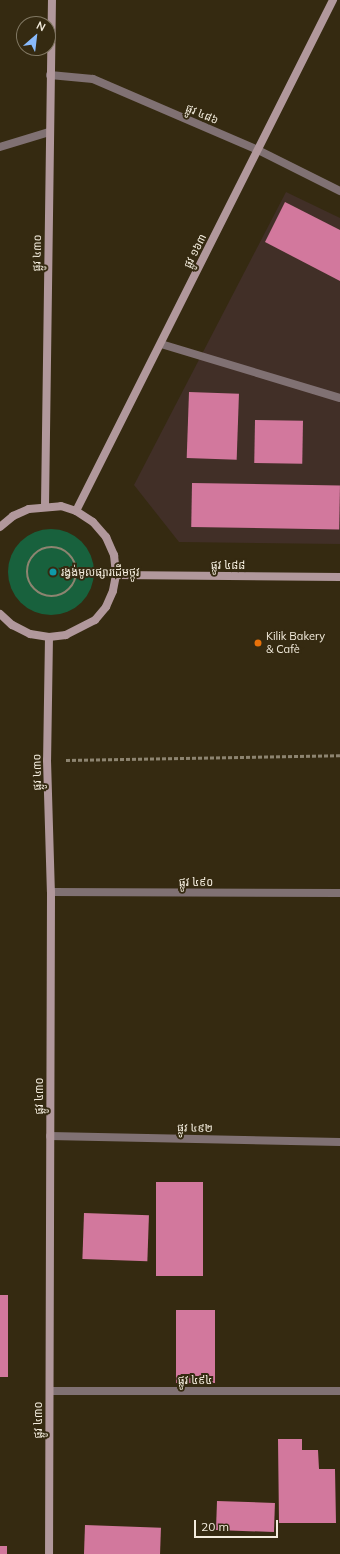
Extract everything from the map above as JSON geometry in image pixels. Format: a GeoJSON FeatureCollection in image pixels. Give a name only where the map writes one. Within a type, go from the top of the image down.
{"type":"FeatureCollection","features":[{"type":"Feature","properties":{"kind":"street","name":"ផ្លូវ ៤៣០"},"geometry":{"type":"LineString","coordinates":[[45,506],[52,0]]}},
{"type":"Feature","properties":{"kind":"street","name":"ផ្លូវ ១៦៣"},"geometry":{"type":"LineString","coordinates":[[76,511],[333,0]]}},
{"type":"Feature","properties":{"kind":"street","name":"ផ្លូវ ៤៨៦"},"geometry":{"type":"LineString","coordinates":[[50,75],[93,79],[258,150],[340,191]]}},
{"type":"Feature","properties":{"kind":"street"},"geometry":{"type":"LineString","coordinates":[[0,147],[49,132]]}},
{"type":"Feature","properties":{"kind":"street"},"geometry":{"type":"LineString","coordinates":[[161,344],[340,398]]}},
{"type":"Feature","properties":{"kind":"street"},"geometry":{"type":"LineString","coordinates":[[0,527],[13,516],[29,509],[45,506],[61,506],[76,511],[93,522],[106,537],[114,555],[116,575],[113,591],[106,607],[95,620],[76,631],[49,637],[30,634],[12,625],[0,614]]}},
{"type":"Feature","properties":{"kind":"street","name":"ផ្លូវ ៤៨៨"},"geometry":{"type":"LineString","coordinates":[[116,575],[340,577]]}},
{"type":"Feature","properties":{"kind":"street","name":"ផ្លូវ ៤៣០"},"geometry":{"type":"LineString","coordinates":[[49,637],[47,760],[51,892],[49,1554]]}},
{"type":"Feature","properties":{"kind":"street","name":"ផ្លូវ ៤៩០"},"geometry":{"type":"LineString","coordinates":[[51,892],[340,893]]}},
{"type":"Feature","properties":{"kind":"street","name":"ផ្លូវ ៤៩២"},"geometry":{"type":"LineString","coordinates":[[50,1136],[340,1142]]}},
{"type":"Feature","properties":{"kind":"street","name":"ផ្លូវ ៤៩៤"},"geometry":{"type":"LineString","coordinates":[[50,1391],[340,1391]]}},
{"type":"Feature","properties":{"kind":"path"},"geometry":{"type":"LineString","coordinates":[[52,546],[60,548],[72,556],[78,572],[71,590],[60,596],[49,598],[39,594],[30,586],[26,567],[34,553],[52,546]]}},
{"type":"Feature","properties":{"kind":"path"},"geometry":{"type":"LineString","coordinates":[[47,760],[340,755]]}},
{"type":"Feature","properties":{"kind":"shaded area"},"geometry":{"type":"Polygon","coordinates":[[[286,192],[340,218],[340,544],[179,542],[134,485],[286,192]]]}},
{"type":"Feature","properties":{"kind":"green space"},"geometry":{"type":"Polygon","coordinates":[[[51,529],[67,532],[75,536],[87,548],[91,556],[94,572],[91,588],[87,596],[75,608],[67,612],[51,615],[35,612],[27,608],[15,596],[11,588],[8,572],[11,556],[15,548],[27,536],[35,532],[51,529]]]}},
{"type":"Feature","properties":{"kind":"building"},"geometry":{"type":"Polygon","coordinates":[[[285,202],[340,230],[340,281],[265,242],[285,202]]]}},
{"type":"Feature","properties":{"kind":"building"},"geometry":{"type":"Polygon","coordinates":[[[189,392],[239,394],[237,460],[187,458],[189,392]]]}},
{"type":"Feature","properties":{"kind":"building"},"geometry":{"type":"Polygon","coordinates":[[[255,420],[303,421],[302,464],[254,463],[255,420]]]}},
{"type":"Feature","properties":{"kind":"building"},"geometry":{"type":"Polygon","coordinates":[[[192,483],[340,486],[339,530],[191,527],[192,483]]]}},
{"type":"Feature","properties":{"kind":"building"},"geometry":{"type":"Polygon","coordinates":[[[156,1182],[203,1182],[203,1276],[156,1276],[156,1182]]]}},
{"type":"Feature","properties":{"kind":"building"},"geometry":{"type":"Polygon","coordinates":[[[84,1213],[149,1215],[147,1261],[82,1259],[84,1213]]]}},
{"type":"Feature","properties":{"kind":"building"},"geometry":{"type":"Polygon","coordinates":[[[0,1295],[8,1295],[8,1377],[0,1377],[0,1295]]]}},
{"type":"Feature","properties":{"kind":"building"},"geometry":{"type":"Polygon","coordinates":[[[176,1310],[215,1310],[215,1383],[176,1383],[176,1310]]]}},
{"type":"Feature","properties":{"kind":"building"},"geometry":{"type":"Polygon","coordinates":[[[278,1439],[302,1439],[302,1450],[318,1450],[319,1469],[335,1469],[336,1523],[279,1523],[278,1439]]]}},
{"type":"Feature","properties":{"kind":"building"},"geometry":{"type":"Polygon","coordinates":[[[217,1501],[275,1503],[274,1532],[216,1530],[217,1501]]]}},
{"type":"Feature","properties":{"kind":"building"},"geometry":{"type":"Polygon","coordinates":[[[85,1525],[161,1528],[160,1554],[84,1554],[85,1525]]]}},
{"type":"Feature","properties":{"kind":"building"},"geometry":{"type":"Polygon","coordinates":[[[0,1546],[7,1546],[7,1554],[0,1554],[0,1546]]]}},
{"type":"Feature","properties":{"kind":"place","name":"រង្វង់មូលផ្សារដើមថ្កូវ"},"geometry":{"type":"Point","coordinates":[53,572]}},
{"type":"Feature","properties":{"kind":"place","name":"Kilik Bakery & Cafè"},"geometry":{"type":"Point","coordinates":[258,643]}}]}
